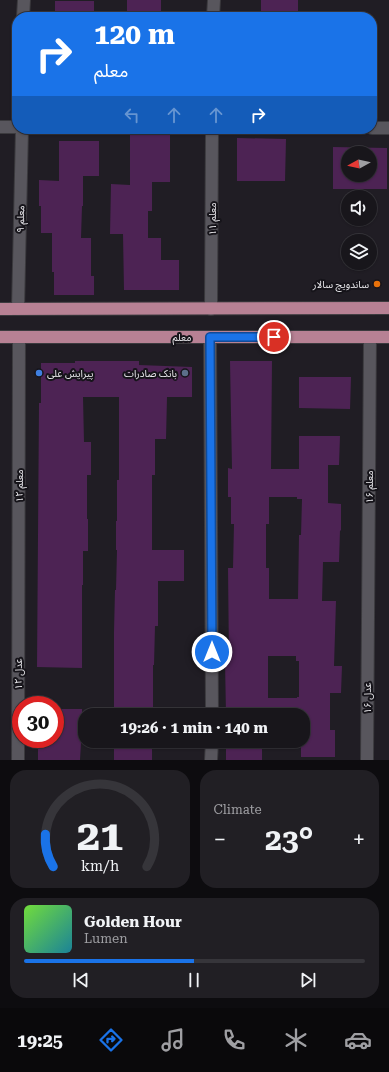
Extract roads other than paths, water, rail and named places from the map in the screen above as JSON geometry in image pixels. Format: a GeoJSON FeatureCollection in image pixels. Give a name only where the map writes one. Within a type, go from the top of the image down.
{"type":"FeatureCollection","features":[{"type":"Feature","properties":{"kind":"main road"},"geometry":{"type":"LineString","coordinates":[[0,309],[389,308]]}},
{"type":"Feature","properties":{"kind":"main road","name":"معلم"},"geometry":{"type":"LineString","coordinates":[[0,337],[389,337]]}},
{"type":"Feature","properties":{"kind":"street"},"geometry":{"type":"LineString","coordinates":[[23,12],[24,0]]}},
{"type":"Feature","properties":{"kind":"street"},"geometry":{"type":"LineString","coordinates":[[213,12],[214,0]]}},
{"type":"Feature","properties":{"kind":"street"},"geometry":{"type":"LineString","coordinates":[[0,127],[12,127]]}},
{"type":"Feature","properties":{"kind":"street","name":"معلم ۹"},"geometry":{"type":"LineString","coordinates":[[18,309],[22,134]]}},
{"type":"Feature","properties":{"kind":"street","name":"معلم ۱۱"},"geometry":{"type":"LineString","coordinates":[[212,134],[212,309]]}},
{"type":"Feature","properties":{"kind":"street","name":"معلم ۱۲"},"geometry":{"type":"LineString","coordinates":[[18,636],[19,337]]}},
{"type":"Feature","properties":{"kind":"street"},"geometry":{"type":"LineString","coordinates":[[210,337],[212,708]]}},
{"type":"Feature","properties":{"kind":"street","name":"معلم ۱۶‌"},"geometry":{"type":"LineString","coordinates":[[368,636],[370,337]]}},
{"type":"Feature","properties":{"kind":"street","name":"عدل ۱۲"},"geometry":{"type":"LineString","coordinates":[[18,636],[18,760]]}},
{"type":"Feature","properties":{"kind":"street","name":"عدل ۱۶"},"geometry":{"type":"LineString","coordinates":[[366,760],[368,636]]}},
{"type":"Feature","properties":{"kind":"street"},"geometry":{"type":"LineString","coordinates":[[212,748],[212,760]]}},
{"type":"Feature","properties":{"kind":"place","name":"ساندویچ سالار"},"geometry":{"type":"Point","coordinates":[377,284]}},
{"type":"Feature","properties":{"kind":"place","name":"پیرایش علی"},"geometry":{"type":"Point","coordinates":[39,373]}},
{"type":"Feature","properties":{"kind":"place","name":"بانک صادرات"},"geometry":{"type":"Point","coordinates":[185,373]}}]}
